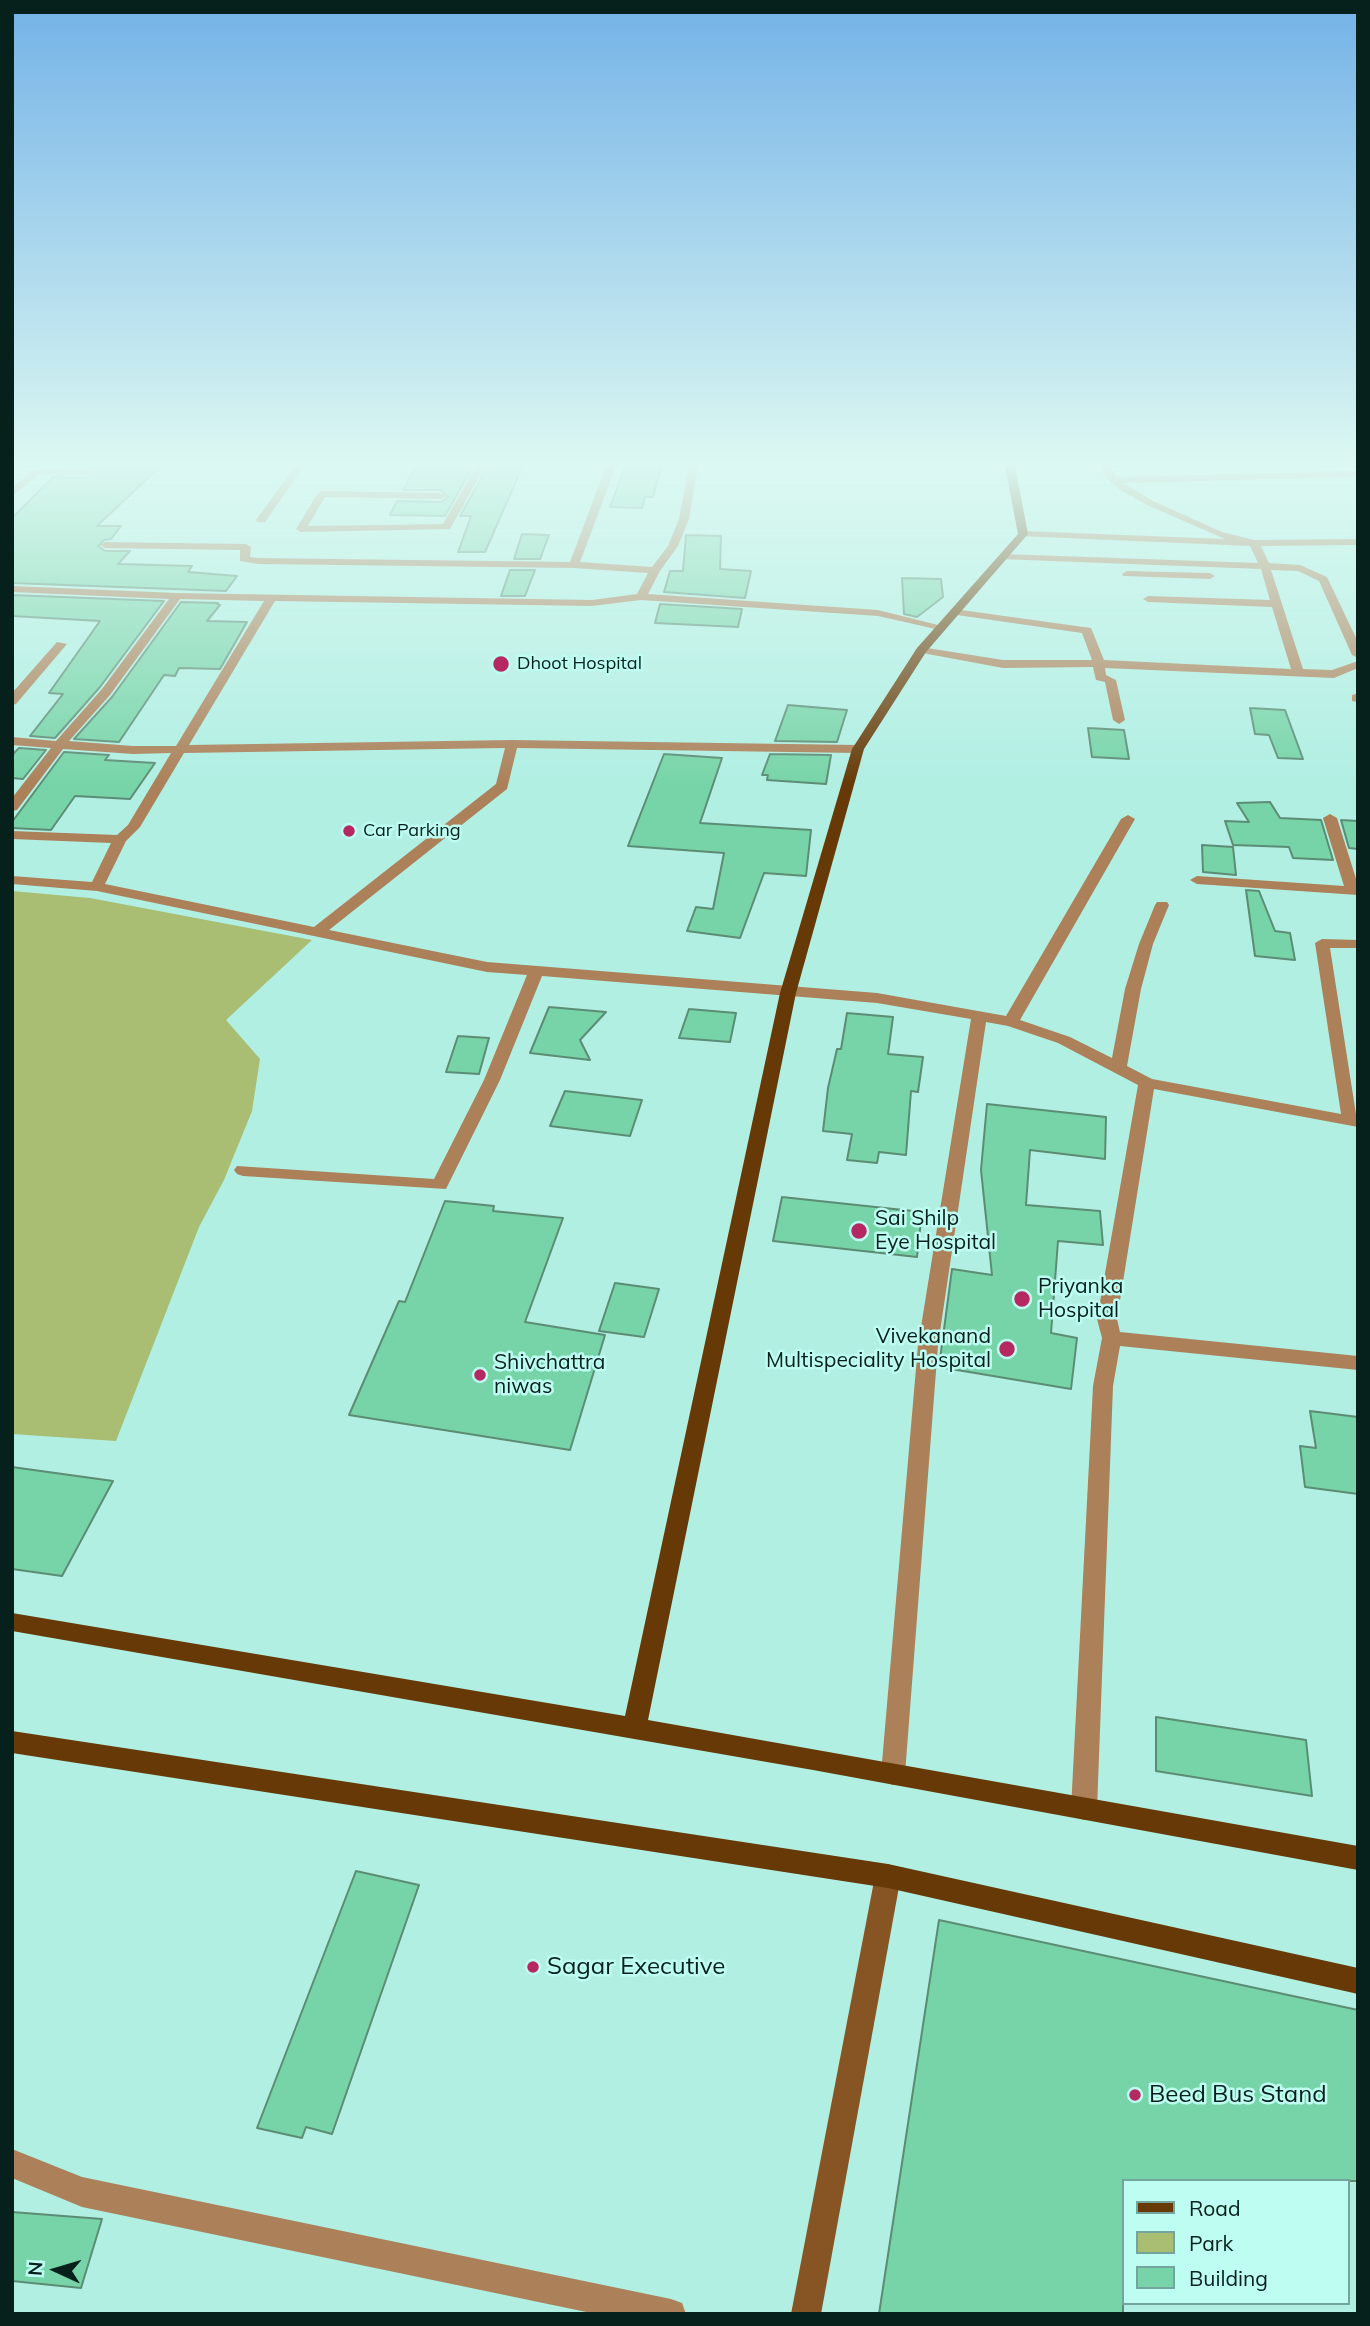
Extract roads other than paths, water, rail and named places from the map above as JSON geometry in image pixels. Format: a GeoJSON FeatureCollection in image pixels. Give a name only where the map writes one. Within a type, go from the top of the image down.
{"type":"FeatureCollection","features":[{"type":"Feature","properties":{"kind":"main road"},"geometry":{"type":"LineString","coordinates":[[634,1729],[788,993],[858,749],[920,650],[992,570]]}},
{"type":"Feature","properties":{"kind":"main road"},"geometry":{"type":"LineString","coordinates":[[12,1622],[893,1774],[1358,1858]]}},
{"type":"Feature","properties":{"kind":"main road"},"geometry":{"type":"LineString","coordinates":[[12,1742],[888,1877],[1358,1981]]}},
{"type":"Feature","properties":{"kind":"main road"},"geometry":{"type":"LineString","coordinates":[[806,2314],[888,1877]]}},
{"type":"Feature","properties":{"kind":"street"},"geometry":{"type":"LineString","coordinates":[[641,597],[654,570],[647,570]]}},
{"type":"Feature","properties":{"kind":"street"},"geometry":{"type":"LineString","coordinates":[[1240,570],[1267,571]]}},
{"type":"Feature","properties":{"kind":"street"},"geometry":{"type":"LineString","coordinates":[[1127,574],[1283,570]]}},
{"type":"Feature","properties":{"kind":"street"},"geometry":{"type":"LineString","coordinates":[[1303,570],[1323,579],[1358,654]]}},
{"type":"Feature","properties":{"kind":"street"},"geometry":{"type":"LineString","coordinates":[[1267,571],[1298,672]]}},
{"type":"Feature","properties":{"kind":"street"},"geometry":{"type":"LineString","coordinates":[[12,589],[177,596],[592,603],[628,601],[641,597],[878,613],[940,627]]}},
{"type":"Feature","properties":{"kind":"street"},"geometry":{"type":"LineString","coordinates":[[12,807],[60,744],[106,692],[177,596]]}},
{"type":"Feature","properties":{"kind":"street"},"geometry":{"type":"LineString","coordinates":[[97,887],[120,839],[133,827],[272,597]]}},
{"type":"Feature","properties":{"kind":"street"},"geometry":{"type":"LineString","coordinates":[[1148,599],[1279,604]]}},
{"type":"Feature","properties":{"kind":"street"},"geometry":{"type":"LineString","coordinates":[[954,612],[1087,630],[1101,677],[1110,680],[1119,720]]}},
{"type":"Feature","properties":{"kind":"street"},"geometry":{"type":"LineString","coordinates":[[12,701],[61,645]]}},
{"type":"Feature","properties":{"kind":"street"},"geometry":{"type":"LineString","coordinates":[[920,650],[1003,664],[1099,664],[1334,674],[1358,664]]}},
{"type":"Feature","properties":{"kind":"street"},"geometry":{"type":"LineString","coordinates":[[12,740],[133,750],[512,744],[858,749]]}},
{"type":"Feature","properties":{"kind":"street"},"geometry":{"type":"LineString","coordinates":[[316,933],[502,786],[512,744]]}},
{"type":"Feature","properties":{"kind":"street"},"geometry":{"type":"LineString","coordinates":[[1197,880],[1355,891],[1330,818]]}},
{"type":"Feature","properties":{"kind":"street"},"geometry":{"type":"LineString","coordinates":[[1010,1022],[1128,820]]}},
{"type":"Feature","properties":{"kind":"street"},"geometry":{"type":"LineString","coordinates":[[12,835],[120,839]]}},
{"type":"Feature","properties":{"kind":"street"},"geometry":{"type":"LineString","coordinates":[[12,880],[97,887],[488,967],[877,998],[979,1016],[1010,1022],[1064,1040],[1147,1083],[1354,1121],[1322,943],[1358,944]]}},
{"type":"Feature","properties":{"kind":"street"},"geometry":{"type":"LineString","coordinates":[[1118,1068],[1133,989],[1146,944],[1162,905]]}},
{"type":"Feature","properties":{"kind":"street"},"geometry":{"type":"LineString","coordinates":[[243,1170],[440,1185],[492,1080],[536,971]]}},
{"type":"Feature","properties":{"kind":"street"},"geometry":{"type":"LineString","coordinates":[[893,1774],[928,1345],[979,1016]]}},
{"type":"Feature","properties":{"kind":"street"},"geometry":{"type":"LineString","coordinates":[[1084,1808],[1103,1387],[1112,1338],[1107,1319],[1147,1083]]}},
{"type":"Feature","properties":{"kind":"street"},"geometry":{"type":"LineString","coordinates":[[1112,1338],[1358,1363]]}},
{"type":"Feature","properties":{"kind":"street"},"geometry":{"type":"LineString","coordinates":[[12,2163],[82,2192],[671,2314]]}},
{"type":"Feature","properties":{"kind":"place","name":"Dhoot Hospital"},"geometry":{"type":"Point","coordinates":[501,664]}},
{"type":"Feature","properties":{"kind":"place","name":"Car Parking"},"geometry":{"type":"Point","coordinates":[349,831]}},
{"type":"Feature","properties":{"kind":"place","name":"Sai Shilp Eye Hospital"},"geometry":{"type":"Point","coordinates":[859,1231]}},
{"type":"Feature","properties":{"kind":"place","name":"Priyanka Hospital"},"geometry":{"type":"Point","coordinates":[1022,1299]}},
{"type":"Feature","properties":{"kind":"place","name":"Vivekanand Multispeciality Hospital"},"geometry":{"type":"Point","coordinates":[1007,1349]}},
{"type":"Feature","properties":{"kind":"place","name":"Shivchattra niwas"},"geometry":{"type":"Point","coordinates":[480,1375]}},
{"type":"Feature","properties":{"kind":"place","name":"Sagar Executive"},"geometry":{"type":"Point","coordinates":[533,1967]}},
{"type":"Feature","properties":{"kind":"place","name":"Beed Bus Stand"},"geometry":{"type":"Point","coordinates":[1135,2095]}}]}
